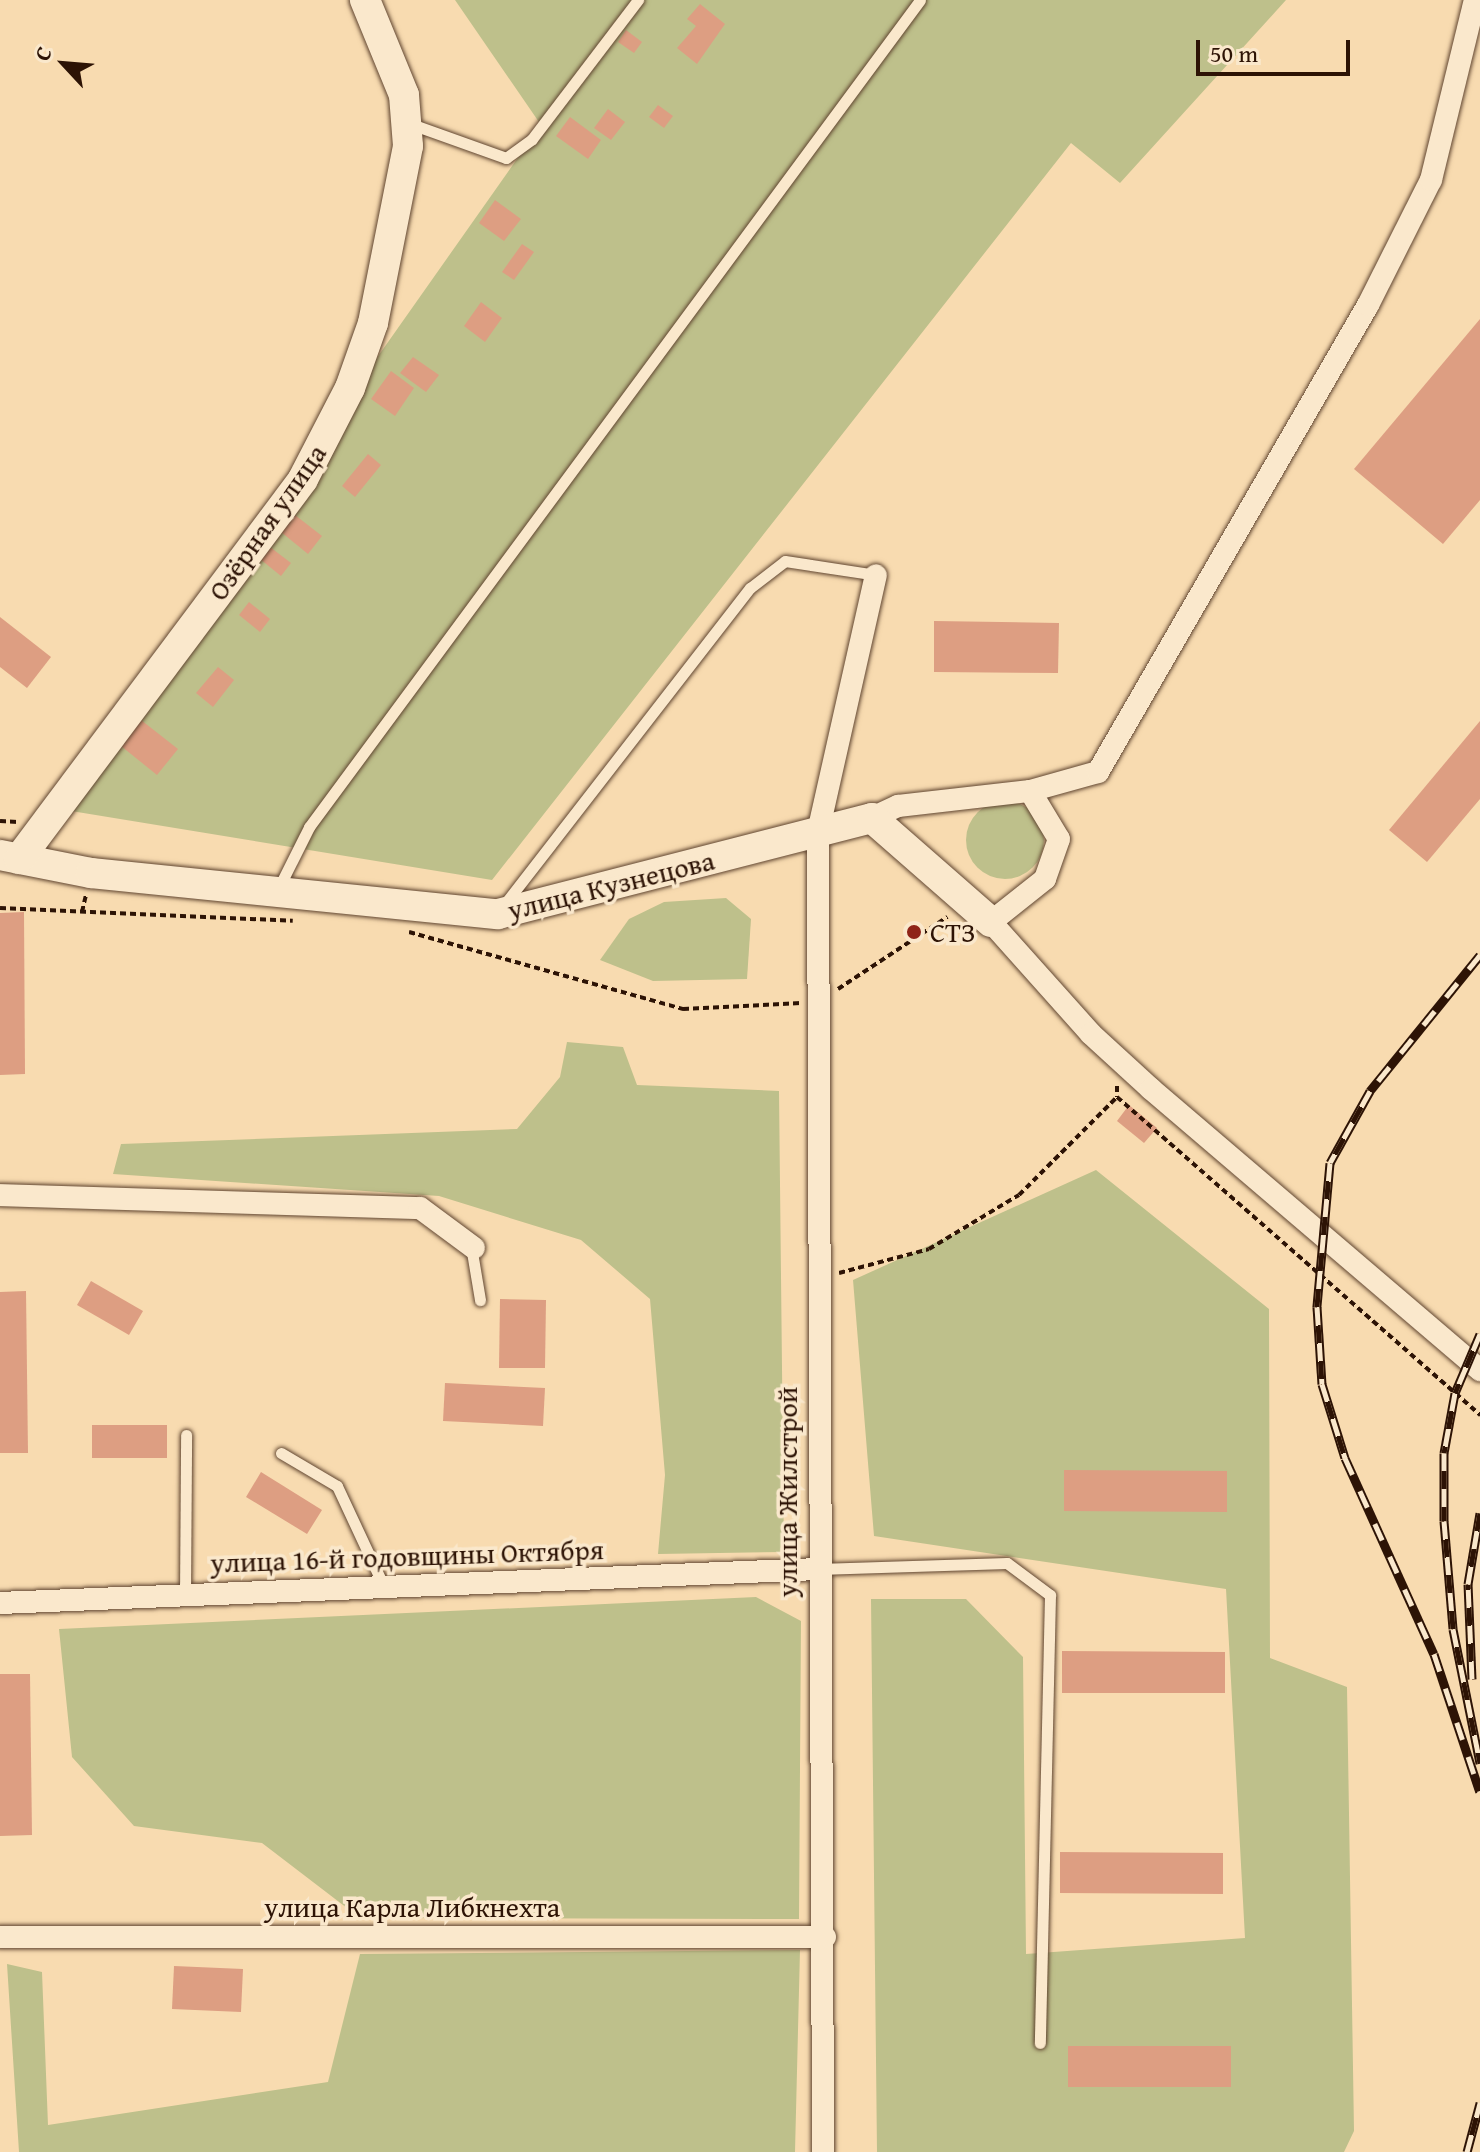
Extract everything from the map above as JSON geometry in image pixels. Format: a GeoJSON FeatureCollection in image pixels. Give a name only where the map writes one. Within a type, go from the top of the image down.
{"type":"FeatureCollection","features":[{"type":"Feature","properties":{"kind":"street","name":"Озёрная улица"},"geometry":{"type":"LineString","coordinates":[[9,857],[303,479],[335,422],[373,323],[401,203],[406,122],[404,95],[365,0]]}},
{"type":"Feature","properties":{"kind":"street"},"geometry":{"type":"LineString","coordinates":[[1475,0],[1431,180],[1368,305],[1098,772],[1030,791],[898,806],[872,818],[991,922],[1091,1034],[1151,1089],[1480,1370]]}},
{"type":"Feature","properties":{"kind":"street","name":"улица Жилстрой"},"geometry":{"type":"LineString","coordinates":[[823,2152],[825,1937],[817,1569],[818,832],[876,575]]}},
{"type":"Feature","properties":{"kind":"street"},"geometry":{"type":"LineString","coordinates":[[991,922],[1045,879],[1059,839],[1050,814],[1030,791]]}},
{"type":"Feature","properties":{"kind":"street","name":"улица Кузнецова"},"geometry":{"type":"LineString","coordinates":[[9,857],[91,873],[279,887],[498,914],[872,818]]}},
{"type":"Feature","properties":{"kind":"street","name":"улица 16-й годовщины Октября"},"geometry":{"type":"LineString","coordinates":[[0,1603],[817,1569]]}},
{"type":"Feature","properties":{"kind":"street","name":"улица Карла Либкнехта"},"geometry":{"type":"LineString","coordinates":[[0,1937],[825,1937]]}},
{"type":"Feature","properties":{"kind":"lane"},"geometry":{"type":"LineString","coordinates":[[406,122],[506,158],[532,139],[638,0]]}},
{"type":"Feature","properties":{"kind":"lane"},"geometry":{"type":"LineString","coordinates":[[279,887],[318,814],[920,0]]}},
{"type":"Feature","properties":{"kind":"lane"},"geometry":{"type":"LineString","coordinates":[[498,914],[509,891],[750,588],[785,561],[876,575]]}},
{"type":"Feature","properties":{"kind":"lane"},"geometry":{"type":"LineString","coordinates":[[0,1195],[420,1208],[474,1248],[480,1300]]}},
{"type":"Feature","properties":{"kind":"lane"},"geometry":{"type":"LineString","coordinates":[[185,1596],[186,1435]]}},
{"type":"Feature","properties":{"kind":"lane"},"geometry":{"type":"LineString","coordinates":[[281,1453],[337,1486],[384,1587]]}},
{"type":"Feature","properties":{"kind":"lane"},"geometry":{"type":"LineString","coordinates":[[817,1569],[1007,1563],[1050,1595],[1040,2043]]}},
{"type":"Feature","properties":{"kind":"path"},"geometry":{"type":"LineString","coordinates":[[0,908],[303,921]]}},
{"type":"Feature","properties":{"kind":"path"},"geometry":{"type":"LineString","coordinates":[[397,929],[683,1009],[818,1002],[953,913]]}},
{"type":"Feature","properties":{"kind":"path"},"geometry":{"type":"LineString","coordinates":[[816,1274],[858,1272],[929,1249],[1019,1195],[1117,1097]]}},
{"type":"Feature","properties":{"kind":"green space"},"geometry":{"type":"Polygon","coordinates":[[[455,0],[1286,0],[1120,183],[1071,143],[492,880],[59,809],[541,125],[455,0]]]}},
{"type":"Feature","properties":{"kind":"green space"},"geometry":{"type":"Polygon","coordinates":[[[1005,801],[1020,804],[1032,813],[1041,825],[1044,840],[1041,855],[1032,867],[1020,876],[1005,879],[990,876],[978,867],[969,855],[966,840],[969,825],[978,813],[990,804],[1005,801]]]}},
{"type":"Feature","properties":{"kind":"green space"},"geometry":{"type":"Polygon","coordinates":[[[726,898],[751,919],[747,979],[653,981],[600,960],[629,919],[664,902],[726,898]]]}},
{"type":"Feature","properties":{"kind":"green space"},"geometry":{"type":"Polygon","coordinates":[[[567,1042],[623,1047],[637,1085],[779,1091],[784,1552],[658,1554],[665,1475],[650,1299],[581,1240],[439,1196],[113,1174],[121,1144],[517,1129],[560,1077],[567,1042]]]}},
{"type":"Feature","properties":{"kind":"green space"},"geometry":{"type":"Polygon","coordinates":[[[1096,1170],[1269,1309],[1270,1658],[1347,1687],[1354,2131],[1344,2152],[877,2152],[871,1599],[966,1599],[1023,1657],[1026,1954],[1245,1938],[1226,1589],[874,1536],[853,1280],[1096,1170]]]}},
{"type":"Feature","properties":{"kind":"green space"},"geometry":{"type":"Polygon","coordinates":[[[756,1597],[801,1621],[799,1919],[360,1918],[262,1843],[134,1826],[72,1757],[59,1629],[756,1597]]]}},
{"type":"Feature","properties":{"kind":"green space"},"geometry":{"type":"Polygon","coordinates":[[[800,1950],[795,2152],[19,2152],[7,1964],[42,1972],[48,2125],[328,2082],[360,1954],[800,1950]]]}},
{"type":"Feature","properties":{"kind":"building"},"geometry":{"type":"Polygon","coordinates":[[[700,4],[725,24],[697,64],[677,48],[696,26],[687,19],[700,4]]]}},
{"type":"Feature","properties":{"kind":"building"},"geometry":{"type":"Polygon","coordinates":[[[626,30],[642,42],[634,53],[618,42],[626,30]]]}},
{"type":"Feature","properties":{"kind":"building"},"geometry":{"type":"Polygon","coordinates":[[[658,105],[673,116],[664,128],[649,117],[658,105]]]}},
{"type":"Feature","properties":{"kind":"building"},"geometry":{"type":"Polygon","coordinates":[[[608,109],[625,122],[611,140],[594,128],[608,109]]]}},
{"type":"Feature","properties":{"kind":"building"},"geometry":{"type":"Polygon","coordinates":[[[570,117],[601,140],[588,159],[556,136],[570,117]]]}},
{"type":"Feature","properties":{"kind":"building"},"geometry":{"type":"Polygon","coordinates":[[[495,200],[521,219],[504,241],[479,223],[495,200]]]}},
{"type":"Feature","properties":{"kind":"building"},"geometry":{"type":"Polygon","coordinates":[[[522,244],[534,252],[514,280],[502,272],[522,244]]]}},
{"type":"Feature","properties":{"kind":"building"},"geometry":{"type":"Polygon","coordinates":[[[481,302],[502,318],[485,342],[464,326],[481,302]]]}},
{"type":"Feature","properties":{"kind":"building"},"geometry":{"type":"Polygon","coordinates":[[[1480,319],[1480,500],[1443,544],[1354,469],[1480,319]]]}},
{"type":"Feature","properties":{"kind":"building"},"geometry":{"type":"Polygon","coordinates":[[[413,357],[439,375],[426,392],[400,373],[413,357]]]}},
{"type":"Feature","properties":{"kind":"building"},"geometry":{"type":"Polygon","coordinates":[[[391,371],[414,388],[395,416],[371,399],[391,371]]]}},
{"type":"Feature","properties":{"kind":"building"},"geometry":{"type":"Polygon","coordinates":[[[368,454],[381,465],[355,497],[342,486],[368,454]]]}},
{"type":"Feature","properties":{"kind":"building"},"geometry":{"type":"Polygon","coordinates":[[[295,515],[322,536],[308,554],[281,532],[295,515]]]}},
{"type":"Feature","properties":{"kind":"building"},"geometry":{"type":"Polygon","coordinates":[[[270,547],[291,563],[281,576],[260,559],[270,547]]]}},
{"type":"Feature","properties":{"kind":"building"},"geometry":{"type":"Polygon","coordinates":[[[249,602],[270,619],[260,632],[239,615],[249,602]]]}},
{"type":"Feature","properties":{"kind":"building"},"geometry":{"type":"Polygon","coordinates":[[[0,617],[51,657],[27,688],[0,667],[0,617]]]}},
{"type":"Feature","properties":{"kind":"building"},"geometry":{"type":"Polygon","coordinates":[[[934,621],[1059,623],[1058,673],[934,672],[934,621]]]}},
{"type":"Feature","properties":{"kind":"building"},"geometry":{"type":"Polygon","coordinates":[[[218,667],[234,680],[213,707],[196,693],[218,667]]]}},
{"type":"Feature","properties":{"kind":"building"},"geometry":{"type":"Polygon","coordinates":[[[141,720],[178,749],[157,775],[121,746],[141,720]]]}},
{"type":"Feature","properties":{"kind":"building"},"geometry":{"type":"Polygon","coordinates":[[[1480,721],[1480,799],[1427,862],[1389,830],[1480,721]]]}},
{"type":"Feature","properties":{"kind":"building"},"geometry":{"type":"Polygon","coordinates":[[[24,912],[25,1074],[0,1075],[0,913],[24,912]]]}},
{"type":"Feature","properties":{"kind":"building"},"geometry":{"type":"Polygon","coordinates":[[[1129,1105],[1157,1128],[1144,1143],[1117,1121],[1129,1105]]]}},
{"type":"Feature","properties":{"kind":"building"},"geometry":{"type":"Polygon","coordinates":[[[91,1281],[143,1311],[129,1335],[77,1305],[91,1281]]]}},
{"type":"Feature","properties":{"kind":"building"},"geometry":{"type":"Polygon","coordinates":[[[26,1291],[28,1453],[0,1453],[0,1292],[26,1291]]]}},
{"type":"Feature","properties":{"kind":"building"},"geometry":{"type":"Polygon","coordinates":[[[500,1299],[546,1300],[545,1368],[499,1368],[500,1299]]]}},
{"type":"Feature","properties":{"kind":"building"},"geometry":{"type":"Polygon","coordinates":[[[445,1383],[545,1388],[543,1426],[443,1421],[445,1383]]]}},
{"type":"Feature","properties":{"kind":"building"},"geometry":{"type":"Polygon","coordinates":[[[92,1425],[167,1425],[167,1458],[92,1458],[92,1425]]]}},
{"type":"Feature","properties":{"kind":"building"},"geometry":{"type":"Polygon","coordinates":[[[1064,1470],[1227,1471],[1227,1512],[1064,1511],[1064,1470]]]}},
{"type":"Feature","properties":{"kind":"building"},"geometry":{"type":"Polygon","coordinates":[[[261,1472],[322,1510],[307,1534],[246,1497],[261,1472]]]}},
{"type":"Feature","properties":{"kind":"building"},"geometry":{"type":"Polygon","coordinates":[[[1062,1651],[1225,1652],[1225,1693],[1062,1693],[1062,1651]]]}},
{"type":"Feature","properties":{"kind":"building"},"geometry":{"type":"Polygon","coordinates":[[[0,1674],[30,1674],[32,1835],[0,1836],[0,1674]]]}},
{"type":"Feature","properties":{"kind":"building"},"geometry":{"type":"Polygon","coordinates":[[[1060,1852],[1223,1853],[1223,1894],[1060,1893],[1060,1852]]]}},
{"type":"Feature","properties":{"kind":"building"},"geometry":{"type":"Polygon","coordinates":[[[174,1966],[243,1969],[241,2012],[172,2009],[174,1966]]]}},
{"type":"Feature","properties":{"kind":"building"},"geometry":{"type":"Polygon","coordinates":[[[1068,2046],[1231,2046],[1231,2087],[1068,2087],[1068,2046]]]}},
{"type":"Feature","properties":{"kind":"railway"},"geometry":{"type":"LineString","coordinates":[[1480,955],[1370,1091],[1330,1163],[1317,1307],[1322,1384],[1345,1458],[1434,1654],[1480,1792]]}},
{"type":"Feature","properties":{"kind":"railway"},"geometry":{"type":"LineString","coordinates":[[1480,1334],[1455,1393],[1444,1453],[1444,1521],[1453,1629],[1480,1763]]}},
{"type":"Feature","properties":{"kind":"railway"},"geometry":{"type":"LineString","coordinates":[[1472,1679],[1468,1584],[1480,1513]]}},
{"type":"Feature","properties":{"kind":"railway"},"geometry":{"type":"LineString","coordinates":[[1467,2152],[1480,2103]]}},
{"type":"Feature","properties":{"kind":"place","name":"СТЗ"},"geometry":{"type":"Point","coordinates":[914,932]}}]}
